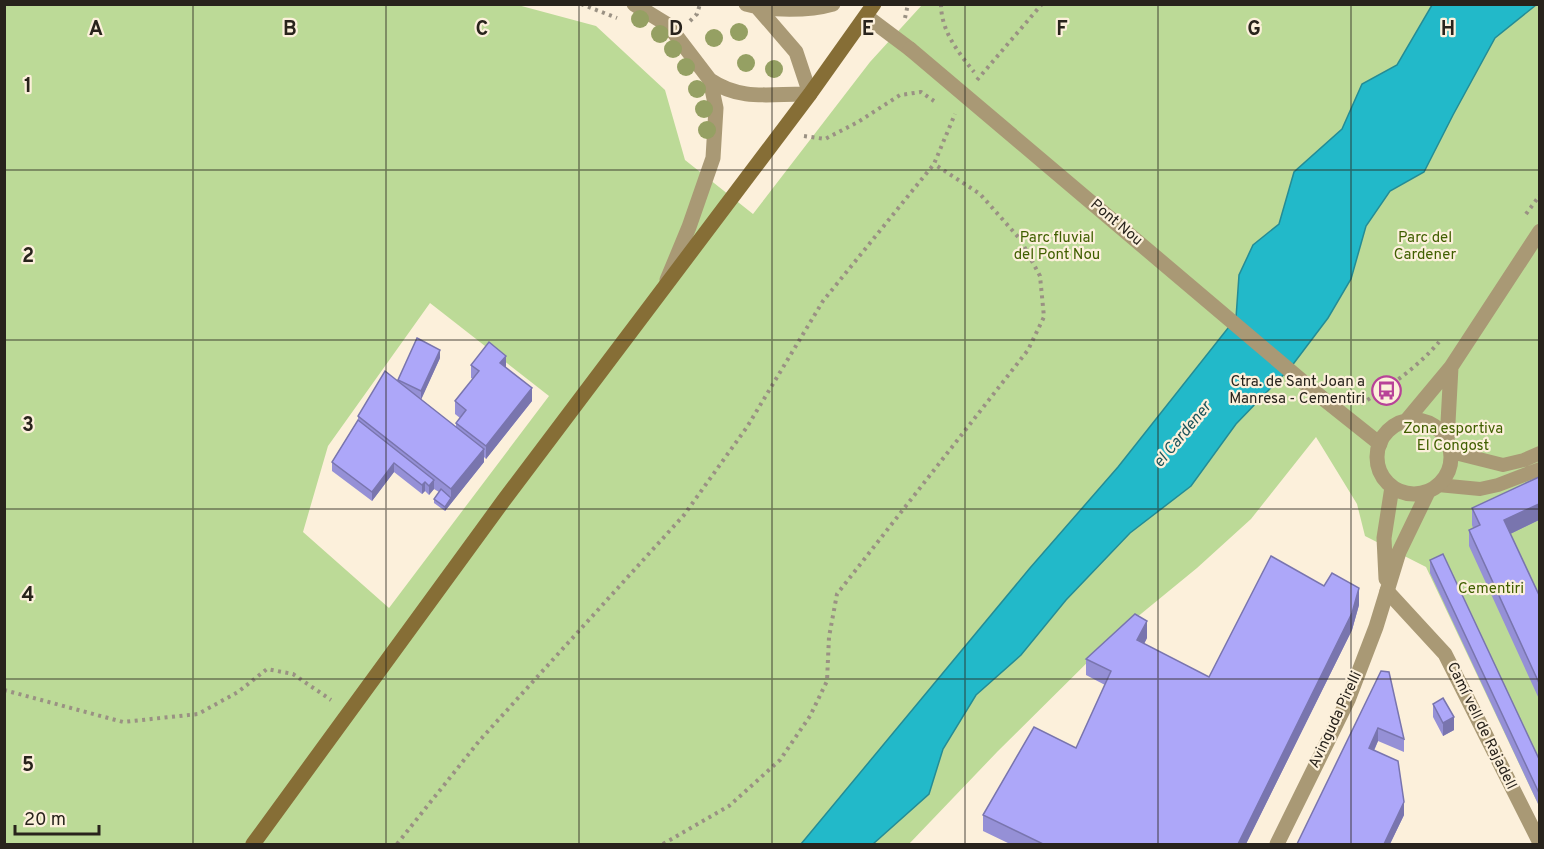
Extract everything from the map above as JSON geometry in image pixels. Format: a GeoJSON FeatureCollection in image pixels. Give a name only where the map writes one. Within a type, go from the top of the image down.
{"type":"FeatureCollection","features":[{"type":"Feature","properties":{"kind":"main road"},"geometry":{"type":"LineString","coordinates":[[252,844],[504,500],[810,94],[870,10]]}},
{"type":"Feature","properties":{"kind":"street"},"geometry":{"type":"LineString","coordinates":[[634,4],[668,25],[710,80],[724,89],[758,96],[782,93],[810,94],[796,52],[752,6]]}},
{"type":"Feature","properties":{"kind":"street"},"geometry":{"type":"LineString","coordinates":[[752,6],[819,8],[833,4]]}},
{"type":"Feature","properties":{"kind":"street","name":"Pont Nou"},"geometry":{"type":"LineString","coordinates":[[870,10],[910,50],[1342,416],[1380,444]]}},
{"type":"Feature","properties":{"kind":"street"},"geometry":{"type":"LineString","coordinates":[[663,289],[689,227],[713,158],[716,108],[710,80]]}},
{"type":"Feature","properties":{"kind":"street"},"geometry":{"type":"LineString","coordinates":[[1406,422],[1451,367],[1538,236]]}},
{"type":"Feature","properties":{"kind":"street"},"geometry":{"type":"LineString","coordinates":[[1449,446],[1440,431],[1430,424],[1418,421],[1406,422],[1390,429],[1380,444],[1379,468],[1384,479],[1392,487],[1410,494],[1433,489],[1449,471],[1451,367]]}},
{"type":"Feature","properties":{"kind":"street","name":"Avinguda Pirelli"},"geometry":{"type":"LineString","coordinates":[[1387,591],[1384,538],[1392,487]]}},
{"type":"Feature","properties":{"kind":"street","name":"Avinguda Pirelli"},"geometry":{"type":"LineString","coordinates":[[1277,844],[1348,700],[1376,627],[1399,552],[1433,489]]}},
{"type":"Feature","properties":{"kind":"street","name":"Camí vell de Rajadell"},"geometry":{"type":"LineString","coordinates":[[1387,591],[1445,654],[1539,843]]}},
{"type":"Feature","properties":{"kind":"lane"},"geometry":{"type":"LineString","coordinates":[[1449,446],[1503,465],[1524,460],[1539,453]]}},
{"type":"Feature","properties":{"kind":"lane"},"geometry":{"type":"LineString","coordinates":[[1433,489],[1480,489],[1539,470]]}},
{"type":"Feature","properties":{"kind":"path"},"geometry":{"type":"LineString","coordinates":[[902,4],[906,7],[908,4]]}},
{"type":"Feature","properties":{"kind":"path"},"geometry":{"type":"LineString","coordinates":[[941,4],[941,15],[953,46],[978,78],[1042,4]]}},
{"type":"Feature","properties":{"kind":"path"},"geometry":{"type":"LineString","coordinates":[[787,124],[804,136],[825,139],[858,122],[900,95],[921,92],[938,103]]}},
{"type":"Feature","properties":{"kind":"path"},"geometry":{"type":"LineString","coordinates":[[397,844],[480,740],[684,514],[747,427],[823,301],[934,164],[954,114],[946,109]]}},
{"type":"Feature","properties":{"kind":"path"},"geometry":{"type":"LineString","coordinates":[[663,844],[729,806],[780,760],[810,716],[827,681],[829,637],[837,594],[1028,350],[1044,317],[1040,276],[1020,239],[980,194],[934,164]]}},
{"type":"Feature","properties":{"kind":"path"},"geometry":{"type":"LineString","coordinates":[[1526,215],[1539,195]]}},
{"type":"Feature","properties":{"kind":"path"},"geometry":{"type":"LineString","coordinates":[[1342,416],[1394,384],[1426,357],[1442,339]]}},
{"type":"Feature","properties":{"kind":"path"},"geometry":{"type":"LineString","coordinates":[[4,690],[123,722],[198,714],[238,692],[267,669],[293,674],[349,711]]}},
{"type":"Feature","properties":{"kind":"green space","name":"Parc fluvial del Pont Nou"},"geometry":{"type":"Polygon","coordinates":[[[514,4],[596,26],[665,90],[685,160],[753,214],[870,62],[922,5],[1432,5],[1397,66],[1362,84],[1342,129],[1294,172],[1279,224],[1253,245],[1239,275],[1236,318],[1118,467],[1030,568],[801,844],[5,844],[5,5],[514,4]],[[430,303],[328,446],[303,532],[389,608],[549,396],[430,303]]]}},
{"type":"Feature","properties":{"kind":"green space"},"geometry":{"type":"Polygon","coordinates":[[[1536,5],[1539,5],[1539,806],[1426,567],[1365,536],[1357,504],[1316,437],[1251,519],[1197,568],[1114,636],[998,751],[909,844],[873,844],[929,794],[943,749],[976,695],[1021,655],[1066,600],[1130,533],[1191,486],[1236,424],[1291,366],[1328,318],[1351,279],[1366,226],[1390,191],[1424,172],[1495,38],[1536,5]]]}},
{"type":"Feature","properties":{"kind":"water","name":"el Cardener"},"geometry":{"type":"Polygon","coordinates":[[[1432,5],[1536,5],[1495,38],[1424,172],[1390,191],[1366,226],[1351,279],[1328,318],[1291,367],[1236,424],[1191,486],[1130,533],[1066,600],[1021,655],[976,695],[943,749],[929,794],[873,844],[801,844],[1030,568],[1118,467],[1236,318],[1239,275],[1253,245],[1279,224],[1294,172],[1342,129],[1362,84],[1397,65],[1432,5]]]}},
{"type":"Feature","properties":{"kind":"building"},"geometry":{"type":"Polygon","coordinates":[[[417,338],[440,350],[421,391],[398,380],[417,338]]]}},
{"type":"Feature","properties":{"kind":"building"},"geometry":{"type":"Polygon","coordinates":[[[489,342],[506,356],[500,363],[532,388],[486,446],[456,423],[466,410],[455,401],[479,371],[471,365],[489,342]]]}},
{"type":"Feature","properties":{"kind":"building"},"geometry":{"type":"Polygon","coordinates":[[[385,371],[484,449],[451,489],[358,416],[385,371]]]}},
{"type":"Feature","properties":{"kind":"building"},"geometry":{"type":"Polygon","coordinates":[[[358,420],[434,480],[429,486],[425,482],[422,485],[394,463],[372,492],[332,462],[358,420]]]}},
{"type":"Feature","properties":{"kind":"building"},"geometry":{"type":"Polygon","coordinates":[[[1539,477],[1539,504],[1504,520],[1539,595],[1539,683],[1469,530],[1480,525],[1472,508],[1539,477]]]}},
{"type":"Feature","properties":{"kind":"building"},"geometry":{"type":"Polygon","coordinates":[[[441,489],[451,498],[445,507],[434,499],[441,489]]]}},
{"type":"Feature","properties":{"kind":"building"},"geometry":{"type":"Polygon","coordinates":[[[1443,554],[1539,759],[1539,793],[1430,560],[1443,554]]]}},
{"type":"Feature","properties":{"kind":"building"},"geometry":{"type":"Polygon","coordinates":[[[1271,556],[1324,586],[1332,573],[1359,588],[1352,613],[1238,844],[1043,844],[983,815],[1034,727],[1076,748],[1111,671],[1086,659],[1135,614],[1147,621],[1137,640],[1209,677],[1271,556]]]}},
{"type":"Feature","properties":{"kind":"building"},"geometry":{"type":"Polygon","coordinates":[[[1381,671],[1389,672],[1404,739],[1378,728],[1369,748],[1398,761],[1404,802],[1384,844],[1297,844],[1381,671]]]}},
{"type":"Feature","properties":{"kind":"building"},"geometry":{"type":"Polygon","coordinates":[[[1443,698],[1454,717],[1443,723],[1433,704],[1443,698]]]}},
{"type":"Feature","properties":{"kind":"place","name":"Ctra. de Sant Joan a Manresa - Cementiri"},"geometry":{"type":"Point","coordinates":[1386,391]}},
{"type":"Feature","properties":{"kind":"park label","name":"Parc del Cardener"},"geometry":{"type":"Point","coordinates":[1425,246]}},
{"type":"Feature","properties":{"kind":"park label","name":"Zona esportiva El Congost"},"geometry":{"type":"Point","coordinates":[1453,438]}},
{"type":"Feature","properties":{"kind":"park label","name":"Cementiri"},"geometry":{"type":"Point","coordinates":[1491,589]}}]}
